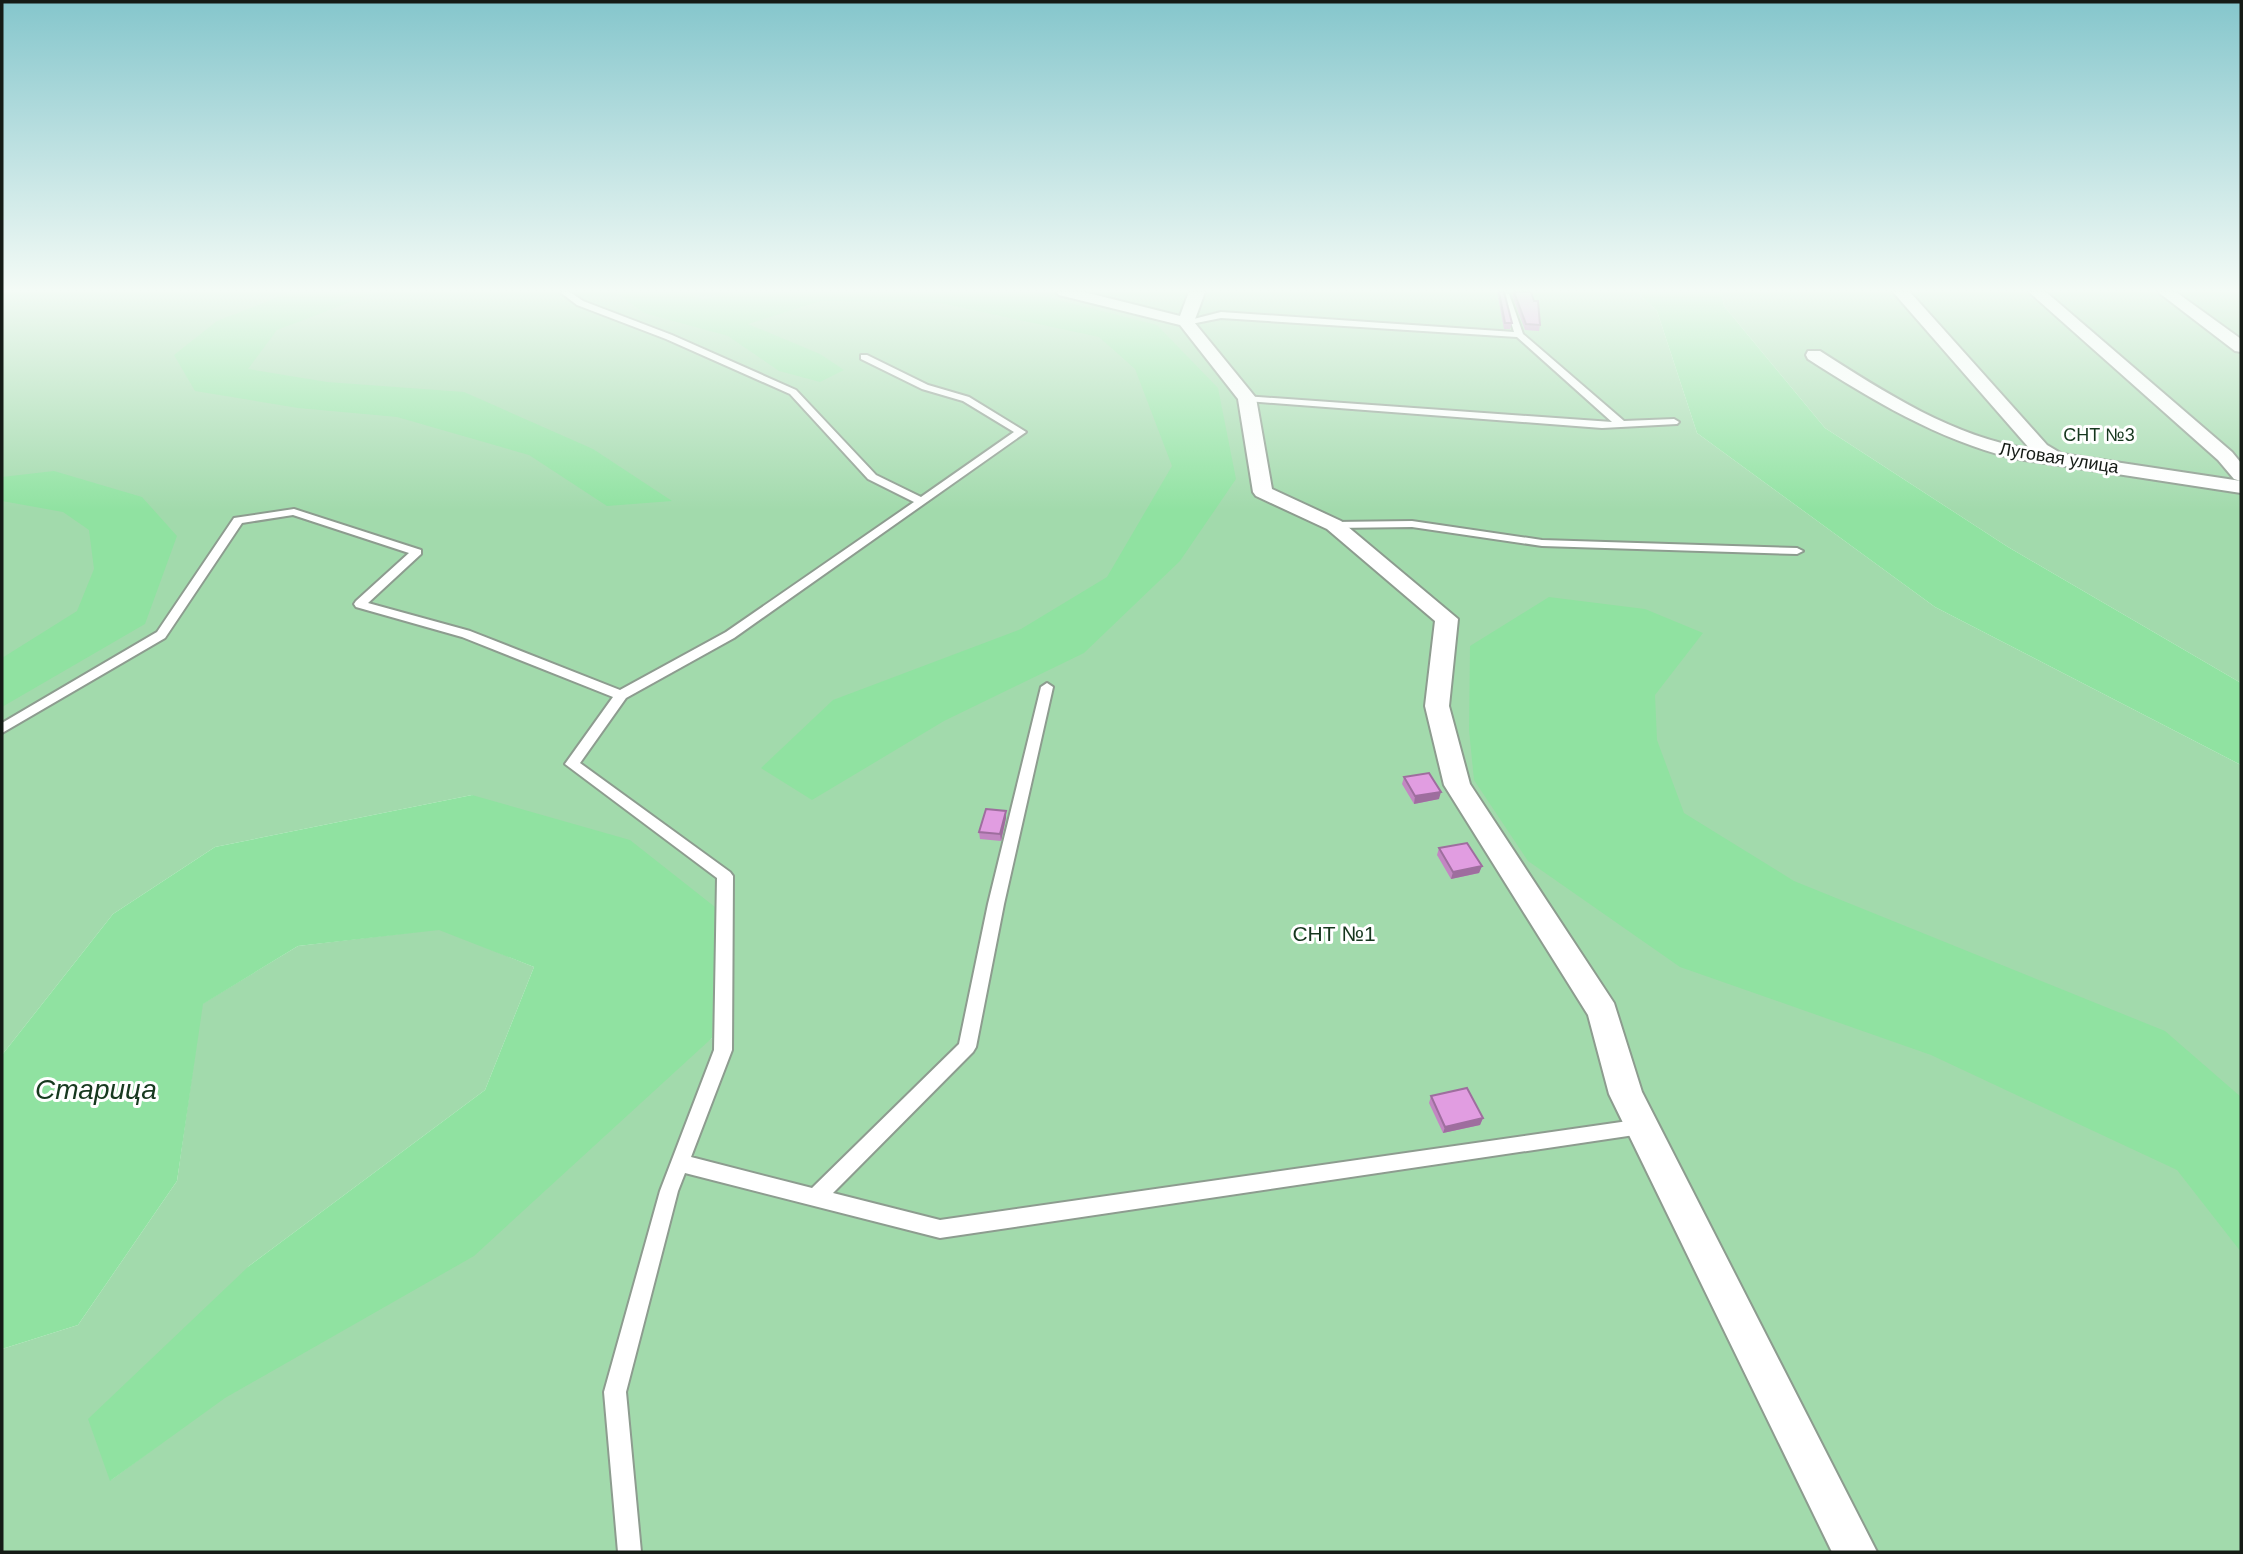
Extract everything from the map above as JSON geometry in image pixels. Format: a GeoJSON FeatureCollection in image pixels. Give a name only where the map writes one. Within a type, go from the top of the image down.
{"type":"FeatureCollection","features":[{"type":"Feature","properties":{"kind":"street"},"geometry":{"type":"LineString","coordinates":[[1221,365],[1247,397],[1263,492],[1334,525],[1447,619],[1437,706],[1457,785],[1603,1012],[1626,1094],[1855,1552]]}},
{"type":"Feature","properties":{"kind":"street","name":"Луговая улица"},"geometry":{"type":"LineString","coordinates":[[1829,365],[1885,400],[1975,443],[2011,452],[2241,487]]}},
{"type":"Feature","properties":{"kind":"street"},"geometry":{"type":"LineString","coordinates":[[1965,365],[2040,449],[2057,458]]}},
{"type":"Feature","properties":{"kind":"street"},"geometry":{"type":"LineString","coordinates":[[2120,365],[2225,456],[2241,475]]}},
{"type":"Feature","properties":{"kind":"lane"},"geometry":{"type":"LineString","coordinates":[[731,365],[793,392],[872,477],[922,502]]}},
{"type":"Feature","properties":{"kind":"lane"},"geometry":{"type":"LineString","coordinates":[[629,1552],[615,1392],[669,1191],[723,1050],[725,876],[572,764],[621,695],[730,635],[1021,432],[966,399],[925,387],[879,365]]}},
{"type":"Feature","properties":{"kind":"lane"},"geometry":{"type":"LineString","coordinates":[[1553,365],[1621,424]]}},
{"type":"Feature","properties":{"kind":"lane"},"geometry":{"type":"LineString","coordinates":[[1247,397],[1621,424],[1674,422]]}},
{"type":"Feature","properties":{"kind":"lane"},"geometry":{"type":"LineString","coordinates":[[2,729],[161,635],[238,520],[294,512],[417,552],[360,604],[467,634],[621,695]]}},
{"type":"Feature","properties":{"kind":"lane"},"geometry":{"type":"LineString","coordinates":[[1334,525],[1412,524],[1542,543],[1797,551]]}},
{"type":"Feature","properties":{"kind":"lane"},"geometry":{"type":"LineString","coordinates":[[815,1198],[967,1046],[996,904],[1047,687]]}},
{"type":"Feature","properties":{"kind":"lane"},"geometry":{"type":"LineString","coordinates":[[680,1163],[940,1230],[1642,1127]]}},
{"type":"Feature","properties":{"kind":"green space","name":"СНТ №1"},"geometry":{"type":"Polygon","coordinates":[[[2,365],[1675,365],[1697,433],[1935,607],[2241,765],[2241,1552],[2,1552],[2,1349],[78,1325],[177,1181],[202,1004],[298,946],[440,929],[534,967],[485,1090],[249,1266],[111,1480],[712,1038],[472,795],[215,847],[113,914],[2,1055],[2,365]]]}},
{"type":"Feature","properties":{"kind":"green space","name":"СНТ №3"},"geometry":{"type":"Polygon","coordinates":[[[1772,365],[2241,365],[2241,683],[2008,547],[1825,428],[1772,365]]]}},
{"type":"Feature","properties":{"kind":"water"},"geometry":{"type":"Polygon","coordinates":[[[180,365],[251,365],[248,369],[327,382],[464,392],[593,449],[672,501],[607,506],[529,455],[397,417],[298,408],[195,391],[180,365]]]}},
{"type":"Feature","properties":{"kind":"water"},"geometry":{"type":"Polygon","coordinates":[[[770,365],[836,365],[844,370],[820,382],[779,371],[770,365]]]}},
{"type":"Feature","properties":{"kind":"water"},"geometry":{"type":"Polygon","coordinates":[[[1130,365],[1195,365],[1218,388],[1236,479],[1180,561],[1084,653],[944,721],[812,800],[761,768],[833,700],[1021,629],[1107,577],[1172,466],[1135,369],[1130,365]]]}},
{"type":"Feature","properties":{"kind":"water"},"geometry":{"type":"Polygon","coordinates":[[[1675,365],[1772,365],[1825,428],[2008,547],[2241,683],[2241,765],[1935,607],[1697,433],[1675,365]]]}},
{"type":"Feature","properties":{"kind":"water"},"geometry":{"type":"Polygon","coordinates":[[[54,471],[142,497],[177,536],[145,624],[2,707],[2,658],[77,611],[94,569],[89,530],[63,512],[2,501],[2,477],[54,471]]]}},
{"type":"Feature","properties":{"kind":"water"},"geometry":{"type":"Polygon","coordinates":[[[1549,597],[1645,609],[1703,633],[1655,695],[1657,740],[1684,813],[1794,881],[2165,1031],[2241,1097],[2241,1252],[2177,1170],[1931,1055],[1680,967],[1528,861],[1474,780],[1469,730],[1470,646],[1549,597]]]}},
{"type":"Feature","properties":{"kind":"water","name":"Старица"},"geometry":{"type":"Polygon","coordinates":[[[472,795],[630,840],[715,907],[712,1038],[474,1256],[225,1398],[110,1481],[88,1419],[249,1266],[485,1090],[534,967],[439,930],[298,946],[203,1004],[177,1181],[78,1325],[2,1349],[2,1055],[113,914],[215,847],[472,795]]]}},
{"type":"Feature","properties":{"kind":"building"},"geometry":{"type":"Polygon","coordinates":[[[1429,773],[1441,792],[1415,796],[1404,777],[1429,773]]]}},
{"type":"Feature","properties":{"kind":"building"},"geometry":{"type":"Polygon","coordinates":[[[986,809],[1006,811],[1000,834],[979,832],[986,809]]]}},
{"type":"Feature","properties":{"kind":"building"},"geometry":{"type":"Polygon","coordinates":[[[1467,843],[1482,866],[1453,872],[1439,848],[1467,843]]]}},
{"type":"Feature","properties":{"kind":"building"},"geometry":{"type":"Polygon","coordinates":[[[1467,1088],[1483,1118],[1445,1127],[1431,1096],[1467,1088]]]}}]}
